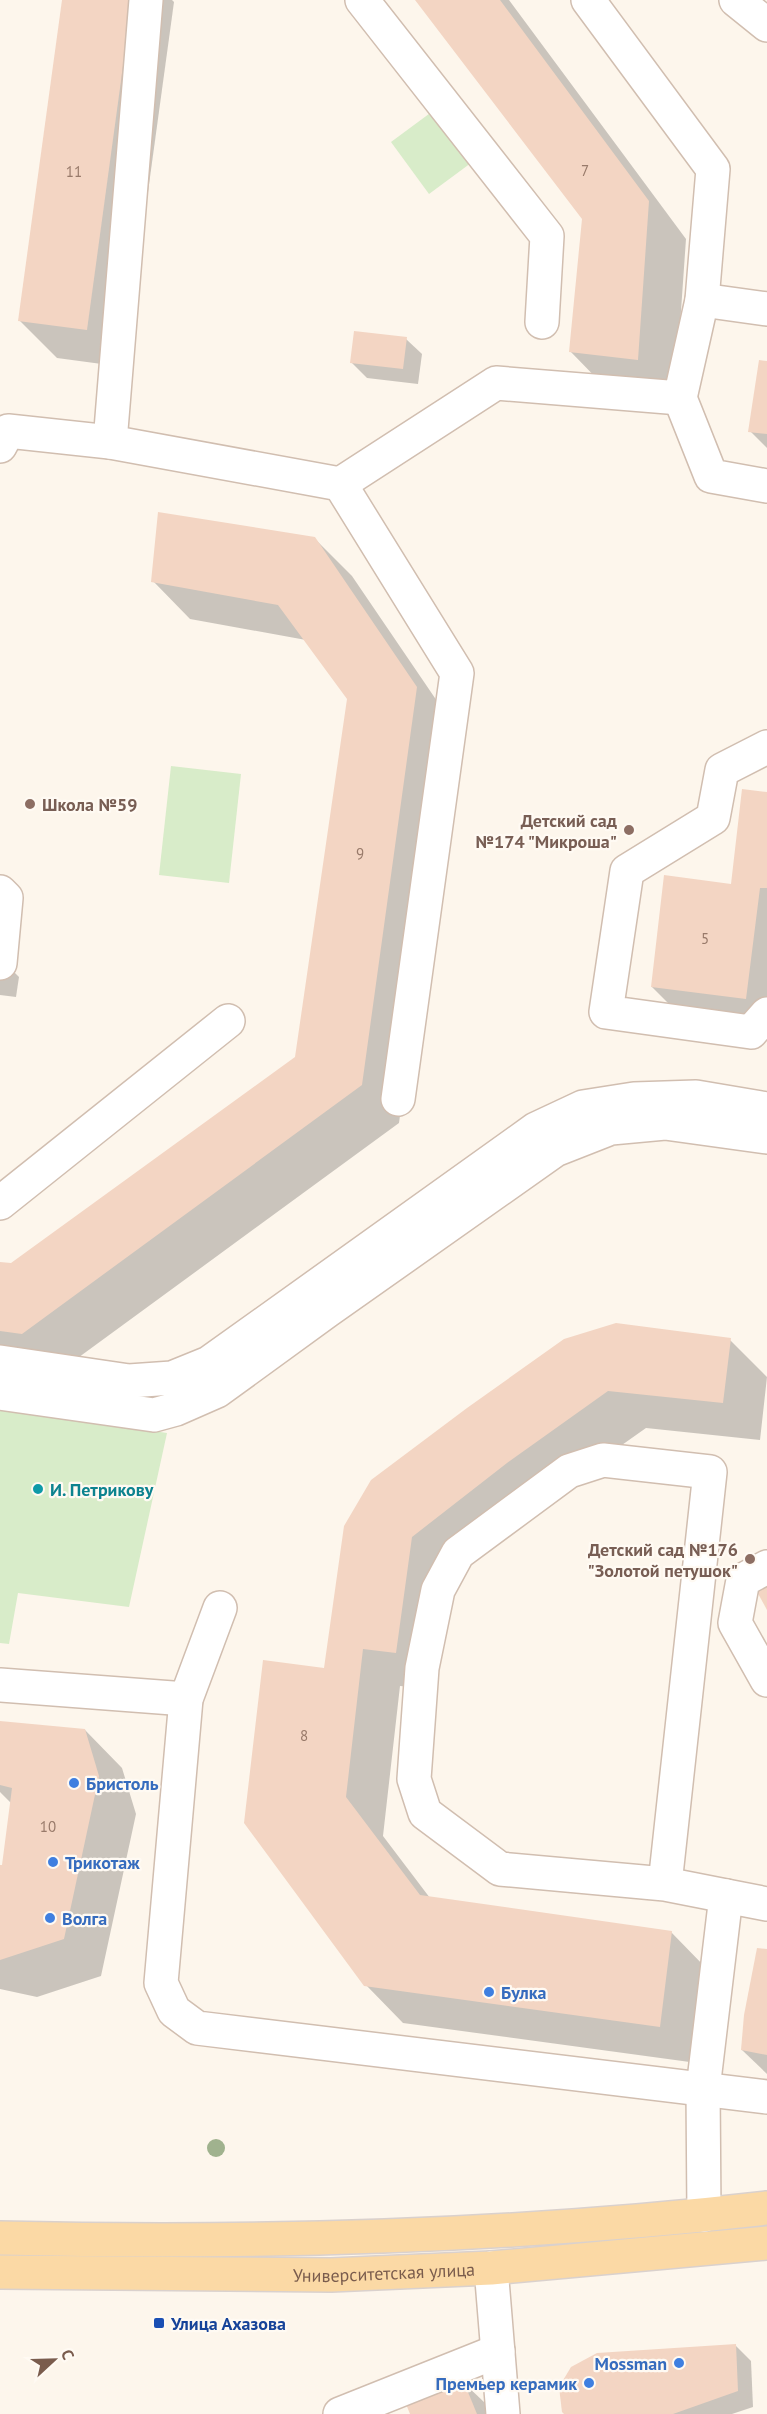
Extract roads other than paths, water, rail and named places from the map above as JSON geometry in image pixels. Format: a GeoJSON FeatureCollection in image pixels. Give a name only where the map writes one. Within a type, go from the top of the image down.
{"type":"FeatureCollection","features":[{"type":"Feature","properties":{"kind":"main road","name":"Университетская улица"},"geometry":{"type":"LineString","coordinates":[[0,2238],[138,2241],[332,2238],[489,2232],[767,2208]]}},
{"type":"Feature","properties":{"kind":"main road"},"geometry":{"type":"LineString","coordinates":[[704,2215],[706,2250]]}},
{"type":"Feature","properties":{"kind":"main road"},"geometry":{"type":"LineString","coordinates":[[489,2232],[491,2268]]}},
{"type":"Feature","properties":{"kind":"main road","name":"Университетская улица"},"geometry":{"type":"LineString","coordinates":[[0,2272],[332,2275],[491,2268],[767,2243]]}},
{"type":"Feature","properties":{"kind":"street"},"geometry":{"type":"LineString","coordinates":[[110,442],[146,0]]}},
{"type":"Feature","properties":{"kind":"street"},"geometry":{"type":"LineString","coordinates":[[362,0],[547,236],[542,322]]}},
{"type":"Feature","properties":{"kind":"street"},"geometry":{"type":"LineString","coordinates":[[588,0],[713,169],[702,300],[680,398],[711,476],[767,486]]}},
{"type":"Feature","properties":{"kind":"street"},"geometry":{"type":"LineString","coordinates":[[736,0],[767,25]]}},
{"type":"Feature","properties":{"kind":"street"},"geometry":{"type":"LineString","coordinates":[[702,300],[767,309]]}},
{"type":"Feature","properties":{"kind":"street"},"geometry":{"type":"LineString","coordinates":[[0,446],[8,432],[110,442],[340,484],[496,383],[680,398]]}},
{"type":"Feature","properties":{"kind":"street"},"geometry":{"type":"LineString","coordinates":[[340,484],[457,673],[398,1099]]}},
{"type":"Feature","properties":{"kind":"street"},"geometry":{"type":"LineString","coordinates":[[767,747],[722,770],[713,818],[627,871],[606,1012],[751,1032],[767,1014]]}},
{"type":"Feature","properties":{"kind":"street"},"geometry":{"type":"LineString","coordinates":[[0,892],[6,898],[0,963]]}},
{"type":"Feature","properties":{"kind":"street"},"geometry":{"type":"LineString","coordinates":[[0,1203],[228,1020]]}},
{"type":"Feature","properties":{"kind":"street"},"geometry":{"type":"LineString","coordinates":[[0,1362],[129,1381],[172,1378],[209,1363],[536,1130],[583,1107],[634,1099],[696,1097],[767,1109]]}},
{"type":"Feature","properties":{"kind":"street"},"geometry":{"type":"LineString","coordinates":[[0,1393],[154,1415],[176,1409],[218,1391],[555,1150],[611,1128],[665,1123],[767,1137]]}},
{"type":"Feature","properties":{"kind":"street"},"geometry":{"type":"LineString","coordinates":[[665,1884],[711,1472],[603,1460],[569,1471],[458,1553],[438,1590],[422,1668],[414,1779],[424,1813],[500,1869],[665,1884],[767,1904]]}},
{"type":"Feature","properties":{"kind":"street"},"geometry":{"type":"LineString","coordinates":[[767,1567],[743,1580],[735,1623],[767,1680]]}},
{"type":"Feature","properties":{"kind":"street"},"geometry":{"type":"LineString","coordinates":[[220,1608],[186,1699],[161,1983],[174,2011],[197,2028],[767,2097]]}},
{"type":"Feature","properties":{"kind":"street"},"geometry":{"type":"LineString","coordinates":[[0,1685],[186,1699]]}},
{"type":"Feature","properties":{"kind":"street"},"geometry":{"type":"LineString","coordinates":[[704,2215],[703,2089],[726,1896]]}},
{"type":"Feature","properties":{"kind":"street"},"geometry":{"type":"LineString","coordinates":[[491,2268],[503,2414]]}},
{"type":"Feature","properties":{"kind":"street"},"geometry":{"type":"LineString","coordinates":[[340,2414],[498,2351]]}},
{"type":"Feature","properties":{"kind":"place","name":"Школа №59"},"geometry":{"type":"Point","coordinates":[30,804]}},
{"type":"Feature","properties":{"kind":"place","name":"Детский сад №174 \"Микроша\""},"geometry":{"type":"Point","coordinates":[629,830]}},
{"type":"Feature","properties":{"kind":"place","name":"И. Петрикову"},"geometry":{"type":"Point","coordinates":[38,1489]}},
{"type":"Feature","properties":{"kind":"place","name":"Детский сад №176 \"Золотой петушок\""},"geometry":{"type":"Point","coordinates":[750,1559]}},
{"type":"Feature","properties":{"kind":"place","name":"Бристоль"},"geometry":{"type":"Point","coordinates":[74,1783]}},
{"type":"Feature","properties":{"kind":"place","name":"Трикотаж"},"geometry":{"type":"Point","coordinates":[53,1862]}},
{"type":"Feature","properties":{"kind":"place","name":"Волга"},"geometry":{"type":"Point","coordinates":[50,1918]}},
{"type":"Feature","properties":{"kind":"place","name":"Булка"},"geometry":{"type":"Point","coordinates":[489,1992]}},
{"type":"Feature","properties":{"kind":"place","name":"Улица Ахазова"},"geometry":{"type":"Point","coordinates":[159,2323]}},
{"type":"Feature","properties":{"kind":"place","name":"Mossman"},"geometry":{"type":"Point","coordinates":[679,2363]}},
{"type":"Feature","properties":{"kind":"place","name":"Премьер керамик"},"geometry":{"type":"Point","coordinates":[589,2383]}}]}
